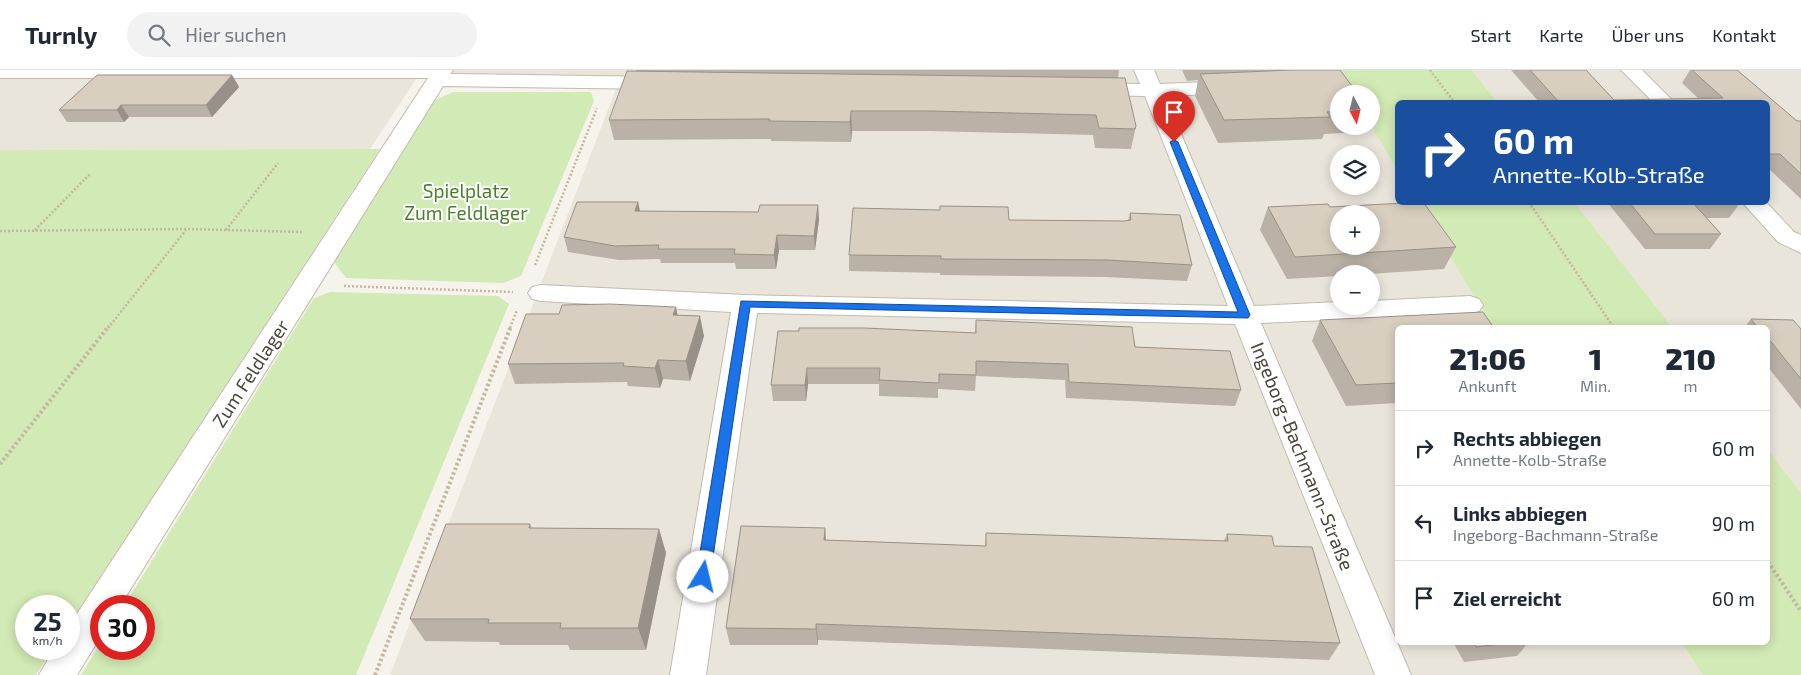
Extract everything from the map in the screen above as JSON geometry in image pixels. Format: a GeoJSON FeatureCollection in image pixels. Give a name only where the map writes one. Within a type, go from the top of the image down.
{"type":"FeatureCollection","features":[{"type":"Feature","properties":{"kind":"street"},"geometry":{"type":"LineString","coordinates":[[1631,70],[1662,100]]}},
{"type":"Feature","properties":{"kind":"street"},"geometry":{"type":"LineString","coordinates":[[0,72],[441,74],[608,82],[677,83]]}},
{"type":"Feature","properties":{"kind":"street","name":"Zum Feldlager"},"geometry":{"type":"LineString","coordinates":[[57,675],[441,74]]}},
{"type":"Feature","properties":{"kind":"street"},"geometry":{"type":"LineString","coordinates":[[1073,89],[1149,80],[1251,86]]}},
{"type":"Feature","properties":{"kind":"street","name":"Ingeborg-Bachmann-Straße"},"geometry":{"type":"LineString","coordinates":[[1149,80],[1393,675]]}},
{"type":"Feature","properties":{"kind":"street"},"geometry":{"type":"LineString","coordinates":[[1756,205],[1786,237],[1801,246]]}},
{"type":"Feature","properties":{"kind":"street"},"geometry":{"type":"LineString","coordinates":[[532,293],[745,304],[1245,315],[1470,305]]}},
{"type":"Feature","properties":{"kind":"street"},"geometry":{"type":"LineString","coordinates":[[688,675],[745,304]]}},
{"type":"Feature","properties":{"kind":"path"},"geometry":{"type":"LineString","coordinates":[[1430,70],[1452,100]]}},
{"type":"Feature","properties":{"kind":"path"},"geometry":{"type":"LineString","coordinates":[[374,675],[532,293],[608,82]]}},
{"type":"Feature","properties":{"kind":"path"},"geometry":{"type":"LineString","coordinates":[[226,230],[278,163]]}},
{"type":"Feature","properties":{"kind":"path"},"geometry":{"type":"LineString","coordinates":[[35,231],[91,173]]}},
{"type":"Feature","properties":{"kind":"path"},"geometry":{"type":"LineString","coordinates":[[1531,205],[1552,232],[1612,325]]}},
{"type":"Feature","properties":{"kind":"path"},"geometry":{"type":"LineString","coordinates":[[0,231],[187,229],[339,233]]}},
{"type":"Feature","properties":{"kind":"path"},"geometry":{"type":"LineString","coordinates":[[0,464],[187,229]]}},
{"type":"Feature","properties":{"kind":"path"},"geometry":{"type":"LineString","coordinates":[[306,285],[532,293]]}},
{"type":"Feature","properties":{"kind":"path"},"geometry":{"type":"LineString","coordinates":[[1770,565],[1801,611]]}},
{"type":"Feature","properties":{"kind":"shaded area"},"geometry":{"type":"Polygon","coordinates":[[[0,70],[1337,70],[1338,85],[1330,85],[1330,135],[1376,135],[1395,167],[1395,205],[1418,205],[1492,325],[1395,325],[1395,645],[1683,645],[1702,675],[390,675],[621,76],[418,76],[370,149],[0,150],[0,70]]]}},
{"type":"Feature","properties":{"kind":"shaded area"},"geometry":{"type":"Polygon","coordinates":[[[1472,70],[1801,70],[1801,493],[1770,453],[1770,325],[1670,325],[1577,205],[1770,205],[1770,100],[1495,100],[1472,70]]]}},
{"type":"Feature","properties":{"kind":"green space"},"geometry":{"type":"Polygon","coordinates":[[[1337,70],[1472,70],[1495,100],[1395,100],[1395,167],[1376,135],[1380,135],[1380,85],[1346,85],[1337,70]]]}},
{"type":"Feature","properties":{"kind":"green space","name":"Spielplatz Zum Feldlager"},"geometry":{"type":"Polygon","coordinates":[[[453,92],[591,92],[594,101],[521,276],[503,283],[346,278],[334,262],[435,100],[453,92]]]}},
{"type":"Feature","properties":{"kind":"green space"},"geometry":{"type":"Polygon","coordinates":[[[380,149],[80,608],[80,595],[15,595],[15,660],[46,660],[36,675],[0,675],[0,150],[380,149]]]}},
{"type":"Feature","properties":{"kind":"green space"},"geometry":{"type":"Polygon","coordinates":[[[1418,205],[1577,205],[1670,325],[1492,325],[1418,205]]]}},
{"type":"Feature","properties":{"kind":"green space"},"geometry":{"type":"Polygon","coordinates":[[[330,292],[498,296],[509,304],[356,675],[81,675],[90,660],[155,660],[155,595],[131,595],[314,298],[330,292]]]}},
{"type":"Feature","properties":{"kind":"green space"},"geometry":{"type":"Polygon","coordinates":[[[1770,453],[1801,493],[1801,675],[1702,675],[1683,645],[1770,645],[1770,453]]]}},
{"type":"Feature","properties":{"kind":"building"},"geometry":{"type":"Polygon","coordinates":[[[1340,70],[1351,85],[1330,85],[1330,112],[1327,112],[1330,117],[1224,120],[1200,74],[1340,70]]]}},
{"type":"Feature","properties":{"kind":"building"},"geometry":{"type":"Polygon","coordinates":[[[1530,70],[1586,70],[1614,100],[1557,100],[1530,70]]]}},
{"type":"Feature","properties":{"kind":"building"},"geometry":{"type":"Polygon","coordinates":[[[1692,70],[1737,70],[1797,121],[1801,121],[1801,174],[1780,154],[1770,154],[1770,100],[1614,100],[1723,98],[1692,70]]]}},
{"type":"Feature","properties":{"kind":"building"},"geometry":{"type":"Polygon","coordinates":[[[627,71],[1125,78],[1136,126],[1135,129],[1099,128],[1096,115],[930,111],[851,111],[850,122],[769,121],[770,119],[609,120],[627,71]]]}},
{"type":"Feature","properties":{"kind":"building"},"geometry":{"type":"Polygon","coordinates":[[[97,75],[232,75],[206,105],[121,105],[117,110],[59,110],[97,75]]]}},
{"type":"Feature","properties":{"kind":"building"},"geometry":{"type":"Polygon","coordinates":[[[577,202],[638,202],[635,211],[758,212],[760,205],[818,205],[814,236],[777,235],[774,255],[734,254],[735,249],[658,249],[659,245],[615,246],[564,237],[577,202]]]}},
{"type":"Feature","properties":{"kind":"building"},"geometry":{"type":"Polygon","coordinates":[[[1328,204],[1330,207],[1330,255],[1295,257],[1268,207],[1328,204]]]}},
{"type":"Feature","properties":{"kind":"building"},"geometry":{"type":"Polygon","coordinates":[[[1395,204],[1425,205],[1456,247],[1380,252],[1380,205],[1367,205],[1395,204]]]}},
{"type":"Feature","properties":{"kind":"building"},"geometry":{"type":"Polygon","coordinates":[[[1631,205],[1695,205],[1721,234],[1655,234],[1631,205]]]}},
{"type":"Feature","properties":{"kind":"building"},"geometry":{"type":"Polygon","coordinates":[[[940,206],[1008,207],[1009,220],[1124,221],[1131,220],[1130,213],[1180,215],[1192,265],[1108,260],[941,259],[941,256],[849,255],[853,208],[940,210],[940,206]]]}},
{"type":"Feature","properties":{"kind":"building"},"geometry":{"type":"Polygon","coordinates":[[[610,304],[676,307],[673,315],[700,316],[686,361],[658,360],[655,368],[623,366],[624,363],[508,364],[526,314],[559,314],[562,305],[610,304]]]}},
{"type":"Feature","properties":{"kind":"building"},"geometry":{"type":"Polygon","coordinates":[[[1483,312],[1492,325],[1395,325],[1395,383],[1356,385],[1320,320],[1483,312]]]}},
{"type":"Feature","properties":{"kind":"building"},"geometry":{"type":"Polygon","coordinates":[[[1751,319],[1793,320],[1801,329],[1801,379],[1770,340],[1770,325],[1756,325],[1751,319]]]}},
{"type":"Feature","properties":{"kind":"building"},"geometry":{"type":"Polygon","coordinates":[[[976,320],[1132,327],[1135,347],[1230,351],[1241,390],[1069,382],[1068,364],[976,361],[976,375],[939,374],[939,383],[879,380],[880,368],[807,368],[805,385],[771,385],[778,331],[799,331],[799,328],[864,328],[976,333],[976,320]]]}},
{"type":"Feature","properties":{"kind":"building"},"geometry":{"type":"Polygon","coordinates":[[[446,524],[530,524],[529,528],[659,529],[638,628],[560,628],[561,623],[488,623],[489,619],[410,619],[446,524]]]}},
{"type":"Feature","properties":{"kind":"building"},"geometry":{"type":"Polygon","coordinates":[[[741,526],[825,528],[824,540],[986,546],[986,533],[1228,541],[1227,534],[1272,536],[1274,546],[1312,547],[1340,643],[816,624],[816,629],[726,628],[741,526]]]}},
{"type":"Feature","properties":{"kind":"building"},"geometry":{"type":"Polygon","coordinates":[[[1475,645],[1491,645],[1476,647],[1475,645]]]}},
{"type":"Feature","properties":{"kind":"route"},"geometry":{"type":"LineString","coordinates":[[703,577],[745,304],[1245,315],[1174,142]]}}]}
